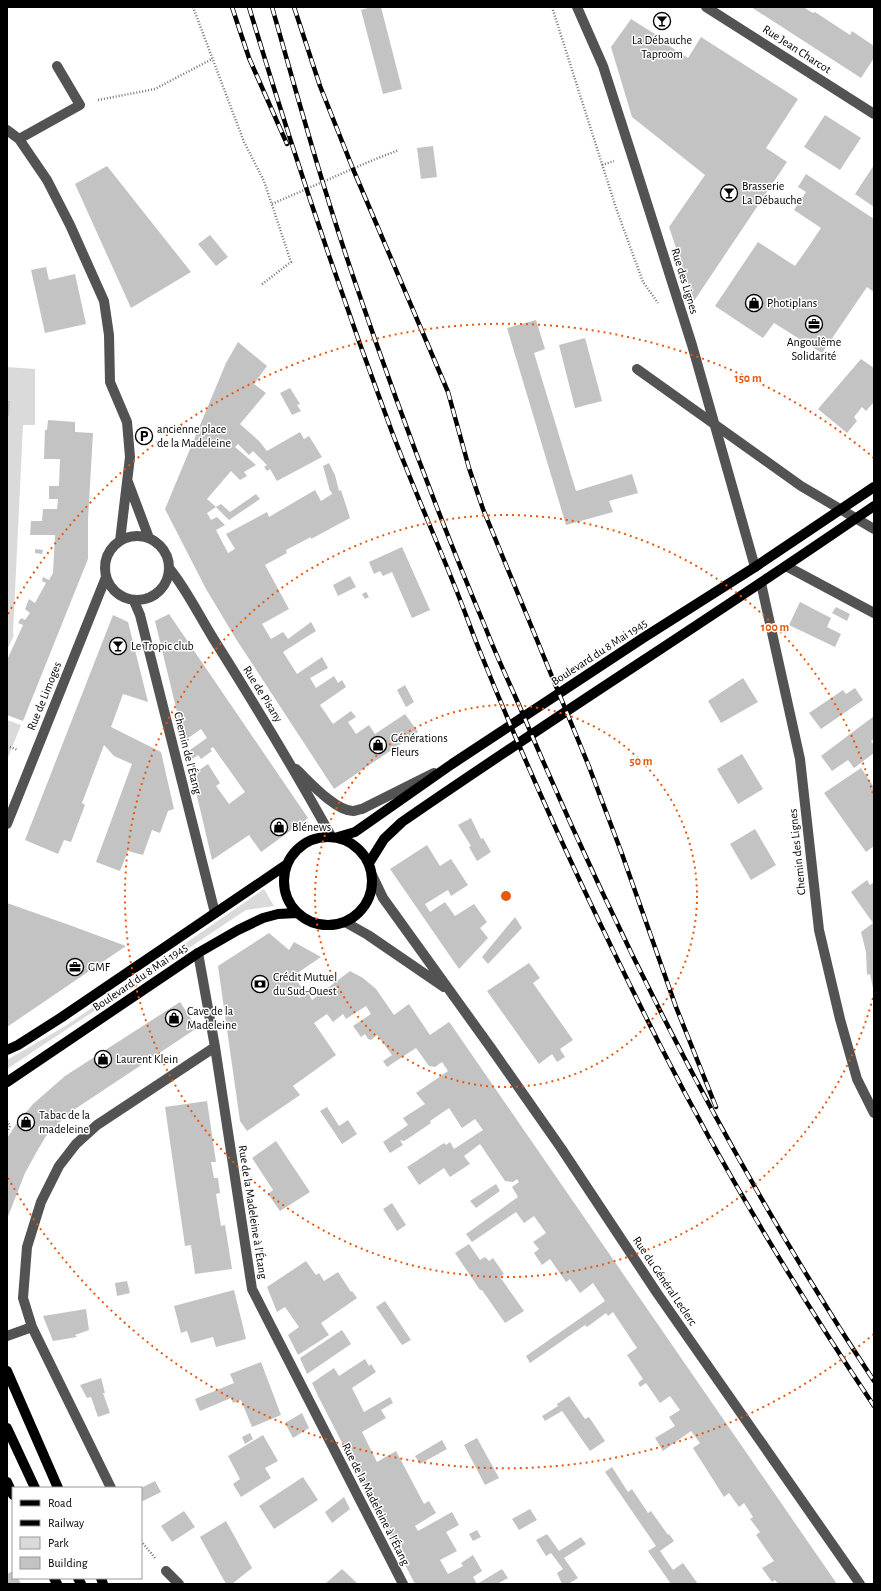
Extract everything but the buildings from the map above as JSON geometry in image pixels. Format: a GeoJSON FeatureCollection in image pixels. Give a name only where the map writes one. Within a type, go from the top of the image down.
{"type":"FeatureCollection","features":[{"type":"Feature","properties":{"kind":"main road","name":"Boulevard du 8 Mai 1945"},"geometry":{"type":"LineString","coordinates":[[335,837],[355,832],[452,764],[643,638],[755,567],[874,487]]}},
{"type":"Feature","properties":{"kind":"main road"},"geometry":{"type":"LineString","coordinates":[[369,863],[384,840],[402,822],[653,653],[806,553],[874,506]]}},
{"type":"Feature","properties":{"kind":"main road"},"geometry":{"type":"LineString","coordinates":[[320,837],[335,837],[351,842],[369,863],[372,875],[372,889],[367,902],[358,914],[345,922],[332,926],[319,925],[307,921],[297,913],[289,902],[284,890],[286,865],[292,855],[309,841],[320,837]]}},
{"type":"Feature","properties":{"kind":"main road","name":"Boulevard du 8 Mai 1945"},"geometry":{"type":"LineString","coordinates":[[7,1050],[18,1045],[62,1017],[286,865]]}},
{"type":"Feature","properties":{"kind":"main road","name":"Boulevard du 8 Mai 1945"},"geometry":{"type":"LineString","coordinates":[[7,1082],[198,953],[238,930],[263,918],[278,914],[297,913]]}},
{"type":"Feature","properties":{"kind":"main road"},"geometry":{"type":"LineString","coordinates":[[7,1371],[58,1487]]}},
{"type":"Feature","properties":{"kind":"main road"},"geometry":{"type":"LineString","coordinates":[[7,1428],[35,1487]]}},
{"type":"Feature","properties":{"kind":"main road"},"geometry":{"type":"LineString","coordinates":[[7,1482],[12,1493]]}},
{"type":"Feature","properties":{"kind":"street","name":"Rue des Lignes"},"geometry":{"type":"LineString","coordinates":[[578,7],[605,74],[692,345],[755,567]]}},
{"type":"Feature","properties":{"kind":"street","name":"Rue Jean Charcot"},"geometry":{"type":"LineString","coordinates":[[706,7],[874,114]]}},
{"type":"Feature","properties":{"kind":"street"},"geometry":{"type":"LineString","coordinates":[[19,139],[80,105],[57,66]]}},
{"type":"Feature","properties":{"kind":"street"},"geometry":{"type":"LineString","coordinates":[[7,130],[19,139],[47,180],[70,225],[104,301],[109,335],[110,382],[127,422],[130,457],[120,541]]}},
{"type":"Feature","properties":{"kind":"street"},"geometry":{"type":"LineString","coordinates":[[636,369],[801,486],[874,530]]}},
{"type":"Feature","properties":{"kind":"street"},"geometry":{"type":"LineString","coordinates":[[128,480],[149,538]]}},
{"type":"Feature","properties":{"kind":"street"},"geometry":{"type":"LineString","coordinates":[[140,536],[149,538],[164,550],[168,559],[169,568],[163,588],[155,595],[145,600],[134,601],[124,598],[116,593],[110,586],[106,577],[105,566],[107,557],[112,548],[120,541],[129,537],[140,536]]}},
{"type":"Feature","properties":{"kind":"street"},"geometry":{"type":"LineString","coordinates":[[786,566],[874,613]]}},
{"type":"Feature","properties":{"kind":"street","name":"Rue de Pisany"},"geometry":{"type":"LineString","coordinates":[[169,568],[181,582],[212,636],[335,837]]}},
{"type":"Feature","properties":{"kind":"street","name":"Rue de Limoges"},"geometry":{"type":"LineString","coordinates":[[7,824],[106,577]]}},
{"type":"Feature","properties":{"kind":"street","name":"Chemin des Lignes"},"geometry":{"type":"LineString","coordinates":[[760,583],[800,759],[818,930],[840,1019],[857,1079],[874,1112]]}},
{"type":"Feature","properties":{"kind":"street","name":"Chemin de l'Étang"},"geometry":{"type":"LineString","coordinates":[[134,601],[142,623],[215,913]]}},
{"type":"Feature","properties":{"kind":"street"},"geometry":{"type":"LineString","coordinates":[[287,760],[330,801],[348,810],[354,811],[362,809],[452,764]]}},
{"type":"Feature","properties":{"kind":"street"},"geometry":{"type":"LineString","coordinates":[[372,875],[384,898],[450,991]]}},
{"type":"Feature","properties":{"kind":"street"},"geometry":{"type":"LineString","coordinates":[[345,922],[368,935],[450,991]]}},
{"type":"Feature","properties":{"kind":"street","name":"Rue de la Madeleine à l'Étang"},"geometry":{"type":"LineString","coordinates":[[198,953],[215,1047],[252,1289],[403,1584]]}},
{"type":"Feature","properties":{"kind":"street","name":"Rue du Général Leclerc"},"geometry":{"type":"LineString","coordinates":[[450,991],[556,1142],[657,1293],[860,1584]]}},
{"type":"Feature","properties":{"kind":"street"},"geometry":{"type":"LineString","coordinates":[[111,1487],[32,1327],[23,1298],[23,1282],[27,1247],[41,1202],[59,1166],[76,1144],[97,1125],[215,1047]]}},
{"type":"Feature","properties":{"kind":"street"},"geometry":{"type":"LineString","coordinates":[[7,1336],[32,1327]]}},
{"type":"Feature","properties":{"kind":"street"},"geometry":{"type":"LineString","coordinates":[[166,1571],[179,1584]]}},
{"type":"Feature","properties":{"kind":"path"},"geometry":{"type":"LineString","coordinates":[[193,7],[244,142],[264,181],[291,262],[261,286]]}},
{"type":"Feature","properties":{"kind":"path"},"geometry":{"type":"LineString","coordinates":[[552,7],[616,208],[644,282],[660,305]]}},
{"type":"Feature","properties":{"kind":"path"},"geometry":{"type":"LineString","coordinates":[[80,105],[122,94],[155,89],[212,59]]}},
{"type":"Feature","properties":{"kind":"path"},"geometry":{"type":"LineString","coordinates":[[272,204],[398,150]]}},
{"type":"Feature","properties":{"kind":"path"},"geometry":{"type":"LineString","coordinates":[[7,1121],[10,1126],[7,1132]]}},
{"type":"Feature","properties":{"kind":"green space"},"geometry":{"type":"Polygon","coordinates":[[[7,367],[35,369],[35,425],[23,425],[14,635],[7,650],[7,367]]]}},
{"type":"Feature","properties":{"kind":"green space"},"geometry":{"type":"Polygon","coordinates":[[[7,720],[21,725],[7,760],[7,720]]]}},
{"type":"Feature","properties":{"kind":"green space"},"geometry":{"type":"Polygon","coordinates":[[[264,889],[274,906],[246,910],[7,1069],[7,1060],[67,1025],[264,889]]]}},
{"type":"Feature","properties":{"kind":"railway"},"geometry":{"type":"LineString","coordinates":[[232,7],[249,58],[287,144]]}},
{"type":"Feature","properties":{"kind":"railway"},"geometry":{"type":"LineString","coordinates":[[249,7],[317,221],[392,432],[457,591],[477,645],[523,754],[590,902],[685,1093],[736,1185],[789,1275],[874,1406]]}},
{"type":"Feature","properties":{"kind":"railway"},"geometry":{"type":"LineString","coordinates":[[272,7],[333,214],[401,413],[468,586],[557,793],[596,880],[638,966],[726,1135],[773,1219],[822,1300],[874,1381]]}},
{"type":"Feature","properties":{"kind":"railway"},"geometry":{"type":"LineString","coordinates":[[294,7],[320,86],[353,169],[448,392],[469,468],[483,509],[588,764],[622,854],[676,1007],[716,1107]]}},
{"type":"Feature","properties":{"kind":"place","name":"La Débauche Taproom"},"geometry":{"type":"Point","coordinates":[662,21]}},
{"type":"Feature","properties":{"kind":"place","name":"Brasserie La Débauche"},"geometry":{"type":"Point","coordinates":[729,193]}},
{"type":"Feature","properties":{"kind":"place","name":"Photiplans"},"geometry":{"type":"Point","coordinates":[754,303]}},
{"type":"Feature","properties":{"kind":"place","name":"Angoulême Solidarité"},"geometry":{"type":"Point","coordinates":[814,324]}},
{"type":"Feature","properties":{"kind":"place","name":"ancienne place de la Madeleine"},"geometry":{"type":"Point","coordinates":[144,436]}},
{"type":"Feature","properties":{"kind":"place","name":"Le Tropic club"},"geometry":{"type":"Point","coordinates":[118,646]}},
{"type":"Feature","properties":{"kind":"place","name":"Générations Fleurs"},"geometry":{"type":"Point","coordinates":[378,745]}},
{"type":"Feature","properties":{"kind":"place","name":"Blénews"},"geometry":{"type":"Point","coordinates":[279,827]}},
{"type":"Feature","properties":{"kind":"place","name":"GMF"},"geometry":{"type":"Point","coordinates":[75,967]}},
{"type":"Feature","properties":{"kind":"place","name":"Crédit Mutuel du Sud-Ouest"},"geometry":{"type":"Point","coordinates":[260,984]}},
{"type":"Feature","properties":{"kind":"place","name":"Cave de la Madeleine"},"geometry":{"type":"Point","coordinates":[174,1018]}},
{"type":"Feature","properties":{"kind":"place","name":"Laurent Klein"},"geometry":{"type":"Point","coordinates":[103,1059]}},
{"type":"Feature","properties":{"kind":"place","name":"Tabac de la madeleine"},"geometry":{"type":"Point","coordinates":[26,1122]}}]}
